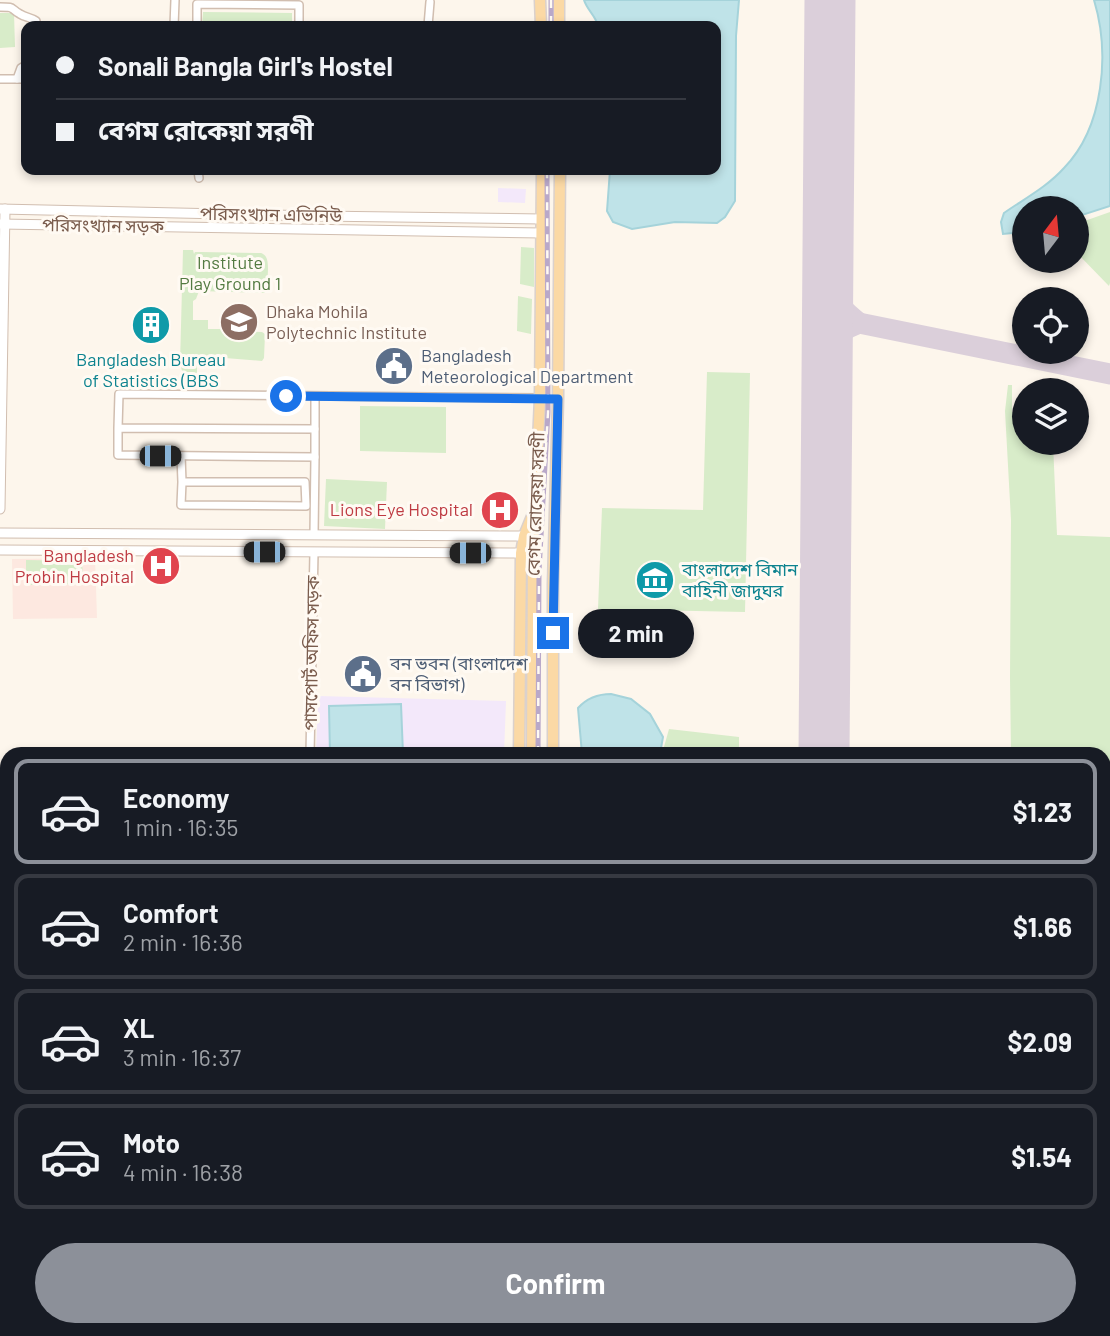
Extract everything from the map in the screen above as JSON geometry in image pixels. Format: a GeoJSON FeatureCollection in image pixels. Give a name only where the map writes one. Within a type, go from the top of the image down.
{"type":"FeatureCollection","features":[{"type":"Feature","properties":{"kind":"main road"},"geometry":{"type":"LineString","coordinates":[[540,0],[541,21]]}},
{"type":"Feature","properties":{"kind":"main road"},"geometry":{"type":"LineString","coordinates":[[559,0],[559,21]]}},
{"type":"Feature","properties":{"kind":"main road","name":"বেগম রোকেয়া সরণী"},"geometry":{"type":"LineString","coordinates":[[532,747],[527,553],[535,510],[540,398],[542,175]]}},
{"type":"Feature","properties":{"kind":"main road","name":"বেগম রোকেয়া সরণী"},"geometry":{"type":"LineString","coordinates":[[553,747],[560,175]]}},
{"type":"Feature","properties":{"kind":"main road"},"geometry":{"type":"LineString","coordinates":[[542,219],[561,220]]}},
{"type":"Feature","properties":{"kind":"main road"},"geometry":{"type":"LineString","coordinates":[[542,233],[561,233]]}},
{"type":"Feature","properties":{"kind":"main road"},"geometry":{"type":"LineString","coordinates":[[540,398],[558,399]]}},
{"type":"Feature","properties":{"kind":"main road"},"geometry":{"type":"LineString","coordinates":[[519,747],[527,553]]}},
{"type":"Feature","properties":{"kind":"street"},"geometry":{"type":"LineString","coordinates":[[174,21],[175,0]]}},
{"type":"Feature","properties":{"kind":"street"},"geometry":{"type":"LineString","coordinates":[[428,21],[430,2]]}},
{"type":"Feature","properties":{"kind":"street"},"geometry":{"type":"LineString","coordinates":[[197,21],[197,4],[299,5],[299,21]]}},
{"type":"Feature","properties":{"kind":"street"},"geometry":{"type":"LineString","coordinates":[[0,7],[11,7],[19,14],[32,17],[36,21]]}},
{"type":"Feature","properties":{"kind":"street"},"geometry":{"type":"LineString","coordinates":[[17,79],[21,68]]}},
{"type":"Feature","properties":{"kind":"street"},"geometry":{"type":"LineString","coordinates":[[0,79],[21,79]]}},
{"type":"Feature","properties":{"kind":"street"},"geometry":{"type":"LineString","coordinates":[[0,509],[3,209]]}},
{"type":"Feature","properties":{"kind":"street","name":"পরিসংখ্যান এভিনিউ"},"geometry":{"type":"LineString","coordinates":[[3,209],[542,219]]}},
{"type":"Feature","properties":{"kind":"street","name":"পরিসংখ্যান সড়ক"},"geometry":{"type":"LineString","coordinates":[[2,225],[542,233]]}},
{"type":"Feature","properties":{"kind":"street"},"geometry":{"type":"LineString","coordinates":[[315,429],[118,428],[118,394],[540,398]]}},
{"type":"Feature","properties":{"kind":"street"},"geometry":{"type":"LineString","coordinates":[[314,396],[314,552]]}},
{"type":"Feature","properties":{"kind":"street"},"geometry":{"type":"LineString","coordinates":[[131,428],[118,428],[118,455],[315,457]]}},
{"type":"Feature","properties":{"kind":"street"},"geometry":{"type":"LineString","coordinates":[[181,456],[181,505],[306,506],[305,482],[182,482]]}},
{"type":"Feature","properties":{"kind":"street"},"geometry":{"type":"LineString","coordinates":[[0,533],[529,536]]}},
{"type":"Feature","properties":{"kind":"street"},"geometry":{"type":"LineString","coordinates":[[138,534],[138,551]]}},
{"type":"Feature","properties":{"kind":"street"},"geometry":{"type":"LineString","coordinates":[[0,550],[527,553]]}},
{"type":"Feature","properties":{"kind":"street","name":"পাসপোর্ট অফিস সড়ক"},"geometry":{"type":"LineString","coordinates":[[310,747],[314,552]]}},
{"type":"Feature","properties":{"kind":"shaded area"},"geometry":{"type":"Polygon","coordinates":[[[498,188],[526,189],[525,203],[498,202],[498,188]]]}},
{"type":"Feature","properties":{"kind":"shaded area"},"geometry":{"type":"Polygon","coordinates":[[[95,558],[97,618],[13,619],[12,559],[95,558]]]}},
{"type":"Feature","properties":{"kind":"shaded area"},"geometry":{"type":"Polygon","coordinates":[[[318,696],[506,701],[504,747],[316,747],[318,696]]]}},
{"type":"Feature","properties":{"kind":"green space"},"geometry":{"type":"Polygon","coordinates":[[[203,12],[292,13],[292,21],[202,21],[203,12]]]}},
{"type":"Feature","properties":{"kind":"green space"},"geometry":{"type":"Polygon","coordinates":[[[0,13],[14,13],[15,47],[0,48],[0,13]]]}},
{"type":"Feature","properties":{"kind":"green space"},"geometry":{"type":"Polygon","coordinates":[[[1110,212],[1109,286],[1089,265],[1089,219],[1110,212]]]}},
{"type":"Feature","properties":{"kind":"green space"},"geometry":{"type":"Polygon","coordinates":[[[521,247],[534,248],[534,287],[520,284],[521,247]]]}},
{"type":"Feature","properties":{"kind":"green space","name":"Institute Play Ground 1"},"geometry":{"type":"Polygon","coordinates":[[[183,250],[193,250],[194,254],[261,253],[267,260],[265,293],[199,291],[193,301],[193,320],[208,320],[208,329],[265,334],[262,361],[225,358],[221,355],[221,366],[197,366],[197,381],[206,382],[206,387],[187,385],[187,375],[183,374],[180,364],[183,250]]]}},
{"type":"Feature","properties":{"kind":"green space"},"geometry":{"type":"Polygon","coordinates":[[[518,296],[532,299],[531,334],[517,331],[518,296]]]}},
{"type":"Feature","properties":{"kind":"green space"},"geometry":{"type":"Polygon","coordinates":[[[707,372],[750,373],[745,612],[598,609],[602,508],[703,510],[707,372]]]}},
{"type":"Feature","properties":{"kind":"green space"},"geometry":{"type":"Polygon","coordinates":[[[1008,385],[1012,385],[1012,455],[1054,455],[1057,535],[1110,537],[1110,747],[1011,747],[1011,520],[1005,411],[1008,385]]]}},
{"type":"Feature","properties":{"kind":"green space"},"geometry":{"type":"Polygon","coordinates":[[[360,406],[446,407],[446,453],[360,451],[360,406]]]}},
{"type":"Feature","properties":{"kind":"green space"},"geometry":{"type":"Polygon","coordinates":[[[326,479],[387,482],[385,529],[324,526],[326,479]]]}},
{"type":"Feature","properties":{"kind":"green space"},"geometry":{"type":"Polygon","coordinates":[[[26,560],[82,561],[83,576],[79,584],[26,585],[26,560]]]}},
{"type":"Feature","properties":{"kind":"green space"},"geometry":{"type":"Polygon","coordinates":[[[669,729],[739,737],[739,747],[664,747],[669,729]]]}},
{"type":"Feature","properties":{"kind":"water"},"geometry":{"type":"Polygon","coordinates":[[[584,0],[739,0],[736,36],[735,201],[725,217],[717,223],[675,222],[632,229],[613,222],[607,211],[610,175],[721,175],[721,21],[596,21],[584,0]]]}},
{"type":"Feature","properties":{"kind":"water"},"geometry":{"type":"Polygon","coordinates":[[[1094,0],[1110,0],[1110,206],[1089,213],[1089,196],[1030,196],[1064,168],[1088,132],[1100,88],[1102,43],[1094,0]]]}},
{"type":"Feature","properties":{"kind":"water"},"geometry":{"type":"Polygon","coordinates":[[[1012,208],[1012,233],[1003,234],[1001,222],[1004,213],[1012,208]]]}},
{"type":"Feature","properties":{"kind":"water"},"geometry":{"type":"Polygon","coordinates":[[[611,694],[631,699],[650,714],[663,737],[661,747],[581,747],[578,708],[593,697],[611,694]]]}},
{"type":"Feature","properties":{"kind":"water"},"geometry":{"type":"Polygon","coordinates":[[[401,704],[403,747],[330,747],[329,706],[401,704]]]}},
{"type":"Feature","properties":{"kind":"taxiway"},"geometry":{"type":"LineString","coordinates":[[828,287],[841,307],[859,323]]}},
{"type":"Feature","properties":{"kind":"taxiway"},"geometry":{"type":"LineString","coordinates":[[827,349],[840,333],[859,323],[1110,374]]}},
{"type":"Feature","properties":{"kind":"runway"},"geometry":{"type":"LineString","coordinates":[[824,747],[830,0]]}},
{"type":"Feature","properties":{"kind":"railway"},"geometry":{"type":"LineString","coordinates":[[551,0],[551,21]]}},
{"type":"Feature","properties":{"kind":"railway"},"geometry":{"type":"LineString","coordinates":[[538,747],[539,571],[548,412],[547,175]]}},
{"type":"Feature","properties":{"kind":"place","name":"Dhaka Mohila Polytechnic Institute"},"geometry":{"type":"Point","coordinates":[239,322]}},
{"type":"Feature","properties":{"kind":"place","name":"Bangladesh Bureau of Statistics (BBS"},"geometry":{"type":"Point","coordinates":[151,325]}},
{"type":"Feature","properties":{"kind":"place","name":"Bangladesh Meteorological Department"},"geometry":{"type":"Point","coordinates":[394,366]}},
{"type":"Feature","properties":{"kind":"place","name":"Lions Eye Hospital"},"geometry":{"type":"Point","coordinates":[500,510]}},
{"type":"Feature","properties":{"kind":"place","name":"Bangladesh Probin Hospital"},"geometry":{"type":"Point","coordinates":[161,566]}},
{"type":"Feature","properties":{"kind":"place","name":"বাংলাদেশ বিমান বাহিনী জাদুঘর"},"geometry":{"type":"Point","coordinates":[655,580]}},
{"type":"Feature","properties":{"kind":"place","name":"বন ভবন (বাংলাদেশ বন বিভাগ)"},"geometry":{"type":"Point","coordinates":[363,674]}},
{"type":"Feature","properties":{"kind":"route"},"geometry":{"type":"LineString","coordinates":[[286,396],[558,399],[553,633]]}}]}
